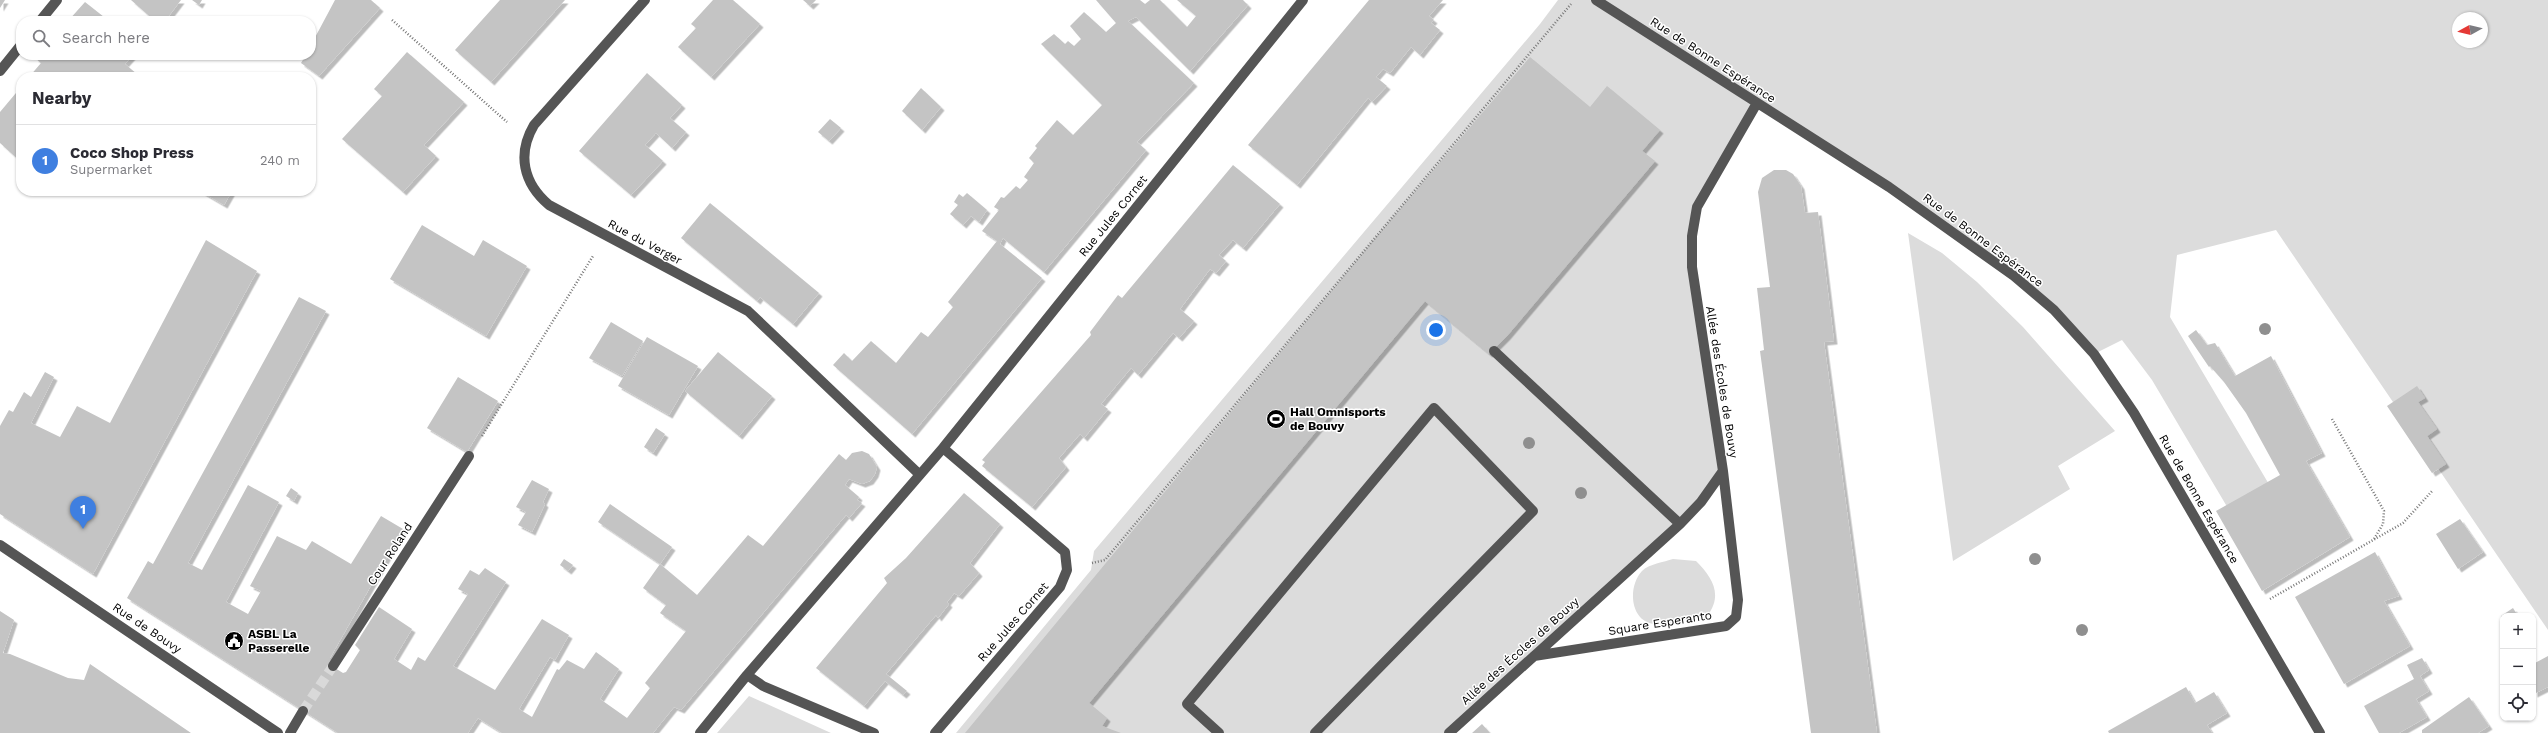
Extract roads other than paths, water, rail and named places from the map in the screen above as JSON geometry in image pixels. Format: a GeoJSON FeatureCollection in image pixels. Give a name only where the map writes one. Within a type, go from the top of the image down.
{"type":"FeatureCollection","features":[{"type":"Feature","properties":{"kind":"street"},"geometry":{"type":"LineString","coordinates":[[44,16],[57,0]]}},
{"type":"Feature","properties":{"kind":"street","name":"Rue du Verger"},"geometry":{"type":"LineString","coordinates":[[645,0],[534,125],[526,139],[525,164],[528,181],[536,194],[549,205],[748,311],[919,474]]}},
{"type":"Feature","properties":{"kind":"street","name":"Rue Jules Cornet"},"geometry":{"type":"LineString","coordinates":[[700,733],[747,675],[943,448],[1304,0]]}},
{"type":"Feature","properties":{"kind":"street","name":"Rue de Bonne Espérance"},"geometry":{"type":"LineString","coordinates":[[1596,0],[1889,187],[2014,276],[2054,310],[2094,354],[2134,413],[2320,733]]}},
{"type":"Feature","properties":{"kind":"street"},"geometry":{"type":"LineString","coordinates":[[0,71],[16,51]]}},
{"type":"Feature","properties":{"kind":"street","name":"Allée des Écoles de Bouvy"},"geometry":{"type":"LineString","coordinates":[[1450,733],[1680,524],[1701,502],[1723,470],[1692,267],[1692,236],[1697,207],[1757,103]]}},
{"type":"Feature","properties":{"kind":"street"},"geometry":{"type":"LineString","coordinates":[[1494,351],[1680,524]]}},
{"type":"Feature","properties":{"kind":"street"},"geometry":{"type":"LineString","coordinates":[[1219,733],[1187,704],[1434,408],[1533,511],[1315,733]]}},
{"type":"Feature","properties":{"kind":"street","name":"Rue Jules Cornet"},"geometry":{"type":"LineString","coordinates":[[935,733],[1060,587],[1067,570],[1065,552],[943,448]]}},
{"type":"Feature","properties":{"kind":"street","name":"Cour Roland"},"geometry":{"type":"LineString","coordinates":[[333,666],[469,456]]}},
{"type":"Feature","properties":{"kind":"street","name":"Square Esperanto"},"geometry":{"type":"LineString","coordinates":[[1534,656],[1726,626],[1736,617],[1738,600],[1723,470]]}},
{"type":"Feature","properties":{"kind":"street","name":"Rue de Bouvy"},"geometry":{"type":"LineString","coordinates":[[0,545],[278,733]]}},
{"type":"Feature","properties":{"kind":"street"},"geometry":{"type":"LineString","coordinates":[[747,675],[763,686],[874,733]]}},
{"type":"Feature","properties":{"kind":"street"},"geometry":{"type":"LineString","coordinates":[[290,733],[303,711]]}},
{"type":"Feature","properties":{"kind":"tunnel"},"geometry":{"type":"LineString","coordinates":[[303,711],[333,666]]}},
{"type":"Feature","properties":{"kind":"place","name":"Hall Omnisports de Bouvy"},"geometry":{"type":"Point","coordinates":[1276,419]}},
{"type":"Feature","properties":{"kind":"place","name":"Coco Shop Press"},"geometry":{"type":"Point","coordinates":[83,529]}},
{"type":"Feature","properties":{"kind":"place","name":"ASBL La Passerelle"},"geometry":{"type":"Point","coordinates":[234,641]}}]}
